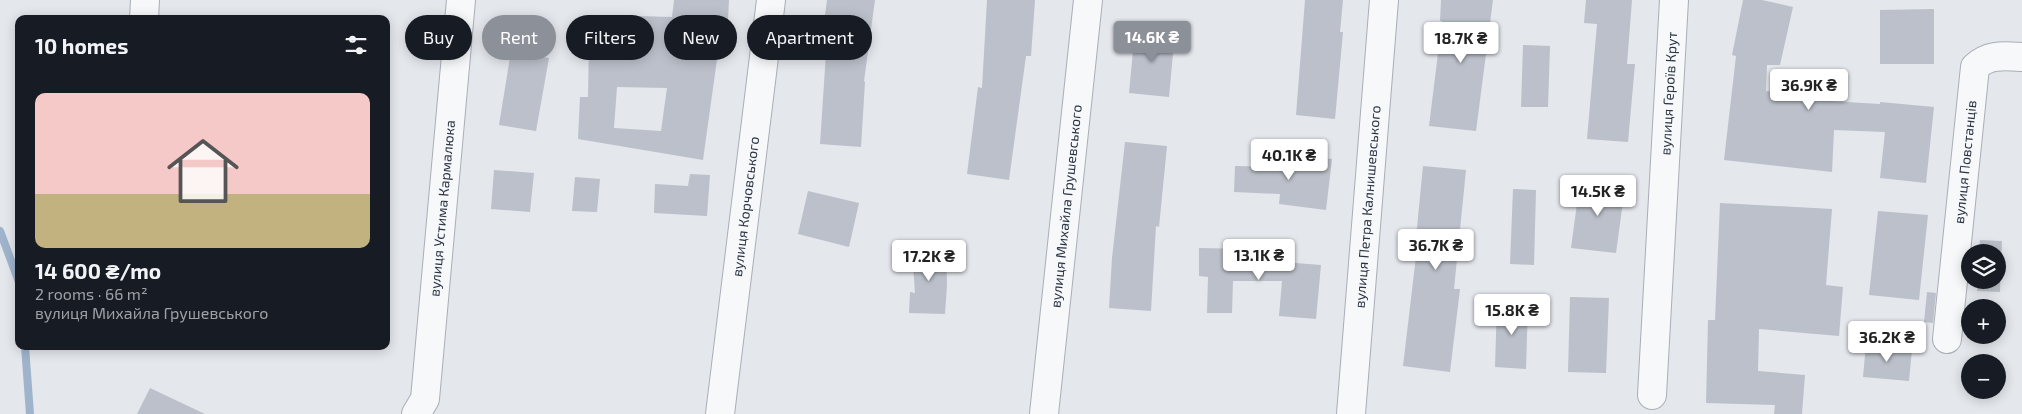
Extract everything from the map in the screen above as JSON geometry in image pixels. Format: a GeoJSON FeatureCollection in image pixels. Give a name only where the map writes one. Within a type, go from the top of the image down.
{"type":"FeatureCollection","features":[{"type":"Feature","properties":{"kind":"street"},"geometry":{"type":"LineString","coordinates":[[144,15],[145,0]]}},
{"type":"Feature","properties":{"kind":"street","name":"вулиця Устима Кармалюка"},"geometry":{"type":"LineString","coordinates":[[416,414],[425,399],[461,0]]}},
{"type":"Feature","properties":{"kind":"street","name":"вулиця Корчовського"},"geometry":{"type":"LineString","coordinates":[[720,414],[771,0]]}},
{"type":"Feature","properties":{"kind":"street","name":"вулиця Михайла Грушевського"},"geometry":{"type":"LineString","coordinates":[[1044,414],[1088,0]]}},
{"type":"Feature","properties":{"kind":"street","name":"вулиця Петра Калнишевського"},"geometry":{"type":"LineString","coordinates":[[1351,414],[1384,0]]}},
{"type":"Feature","properties":{"kind":"street","name":"вулиця Героїв Крут"},"geometry":{"type":"LineString","coordinates":[[1652,395],[1674,0]]}},
{"type":"Feature","properties":{"kind":"street","name":"вулиця Повстанців"},"geometry":{"type":"LineString","coordinates":[[1947,338],[1975,67],[1983,60],[1997,55],[2022,58]]}},
{"type":"Feature","properties":{"kind":"building"},"geometry":{"type":"Polygon","coordinates":[[[674,0],[729,0],[728,15],[672,15],[674,0]]]}},
{"type":"Feature","properties":{"kind":"building"},"geometry":{"type":"Polygon","coordinates":[[[827,0],[875,0],[872,22],[872,15],[825,15],[827,0]]]}},
{"type":"Feature","properties":{"kind":"building"},"geometry":{"type":"Polygon","coordinates":[[[987,0],[1035,0],[1031,56],[1026,56],[1009,180],[967,174],[978,87],[982,88],[987,0]]]}},
{"type":"Feature","properties":{"kind":"building"},"geometry":{"type":"Polygon","coordinates":[[[1305,0],[1343,0],[1340,32],[1343,32],[1335,119],[1296,115],[1305,0]]]}},
{"type":"Feature","properties":{"kind":"building"},"geometry":{"type":"Polygon","coordinates":[[[1441,0],[1493,0],[1476,131],[1429,126],[1442,21],[1440,21],[1441,0]]]}},
{"type":"Feature","properties":{"kind":"building"},"geometry":{"type":"Polygon","coordinates":[[[1586,0],[1632,0],[1627,64],[1635,64],[1628,142],[1587,139],[1597,24],[1584,23],[1586,0]]]}},
{"type":"Feature","properties":{"kind":"building"},"geometry":{"type":"Polygon","coordinates":[[[1743,0],[1762,0],[1793,7],[1780,65],[1767,65],[1766,91],[1777,92],[1777,98],[1880,104],[1880,102],[1934,107],[1926,183],[1880,178],[1885,132],[1834,130],[1832,172],[1724,160],[1736,56],[1732,55],[1743,0]]]}},
{"type":"Feature","properties":{"kind":"building"},"geometry":{"type":"Polygon","coordinates":[[[1934,9],[1934,64],[1880,64],[1880,10],[1934,9]]]}},
{"type":"Feature","properties":{"kind":"building"},"geometry":{"type":"Polygon","coordinates":[[[654,16],[664,17],[664,60],[717,60],[703,160],[578,139],[580,97],[588,97],[589,60],[654,60],[654,16]],[[617,87],[614,128],[661,131],[667,88],[617,87]]]}},
{"type":"Feature","properties":{"kind":"building"},"geometry":{"type":"Polygon","coordinates":[[[1135,29],[1175,32],[1169,97],[1129,93],[1135,29]]]}},
{"type":"Feature","properties":{"kind":"building"},"geometry":{"type":"Polygon","coordinates":[[[1523,45],[1550,46],[1548,107],[1521,107],[1523,45]]]}},
{"type":"Feature","properties":{"kind":"building"},"geometry":{"type":"Polygon","coordinates":[[[510,60],[549,60],[536,131],[499,125],[510,60]]]}},
{"type":"Feature","properties":{"kind":"building"},"geometry":{"type":"Polygon","coordinates":[[[826,60],[867,60],[861,147],[820,144],[826,60]]]}},
{"type":"Feature","properties":{"kind":"building"},"geometry":{"type":"Polygon","coordinates":[[[1125,142],[1167,146],[1159,227],[1156,226],[1151,311],[1109,308],[1112,258],[1125,142]]]}},
{"type":"Feature","properties":{"kind":"building"},"geometry":{"type":"Polygon","coordinates":[[[1285,154],[1332,159],[1326,210],[1279,204],[1280,194],[1234,192],[1235,166],[1283,167],[1285,154]]]}},
{"type":"Feature","properties":{"kind":"building"},"geometry":{"type":"Polygon","coordinates":[[[1423,166],[1466,170],[1454,289],[1460,289],[1450,372],[1403,366],[1417,248],[1415,248],[1423,166]]]}},
{"type":"Feature","properties":{"kind":"building"},"geometry":{"type":"Polygon","coordinates":[[[494,170],[534,173],[530,212],[491,209],[494,170]]]}},
{"type":"Feature","properties":{"kind":"building"},"geometry":{"type":"Polygon","coordinates":[[[690,174],[710,175],[707,216],[654,213],[655,184],[688,186],[690,174]]]}},
{"type":"Feature","properties":{"kind":"building"},"geometry":{"type":"Polygon","coordinates":[[[575,177],[600,179],[597,212],[572,211],[575,177]]]}},
{"type":"Feature","properties":{"kind":"building"},"geometry":{"type":"Polygon","coordinates":[[[1580,181],[1625,187],[1616,253],[1571,248],[1580,181]]]}},
{"type":"Feature","properties":{"kind":"building"},"geometry":{"type":"Polygon","coordinates":[[[1513,189],[1536,190],[1534,265],[1510,264],[1513,189]]]}},
{"type":"Feature","properties":{"kind":"building"},"geometry":{"type":"Polygon","coordinates":[[[808,191],[859,203],[849,247],[798,234],[808,191]]]}},
{"type":"Feature","properties":{"kind":"building"},"geometry":{"type":"Polygon","coordinates":[[[1720,203],[1832,209],[1826,285],[1843,287],[1839,336],[1759,329],[1758,371],[1805,375],[1802,414],[1774,414],[1775,405],[1706,403],[1708,320],[1715,320],[1720,203]]]}},
{"type":"Feature","properties":{"kind":"building"},"geometry":{"type":"Polygon","coordinates":[[[1878,211],[1928,215],[1919,300],[1869,295],[1878,211]]]}},
{"type":"Feature","properties":{"kind":"building"},"geometry":{"type":"Polygon","coordinates":[[[1980,240],[2002,241],[2002,244],[1980,244],[1980,240]]]}},
{"type":"Feature","properties":{"kind":"building"},"geometry":{"type":"Polygon","coordinates":[[[1199,248],[1246,249],[1246,259],[1321,265],[1316,319],[1279,316],[1282,281],[1233,281],[1232,313],[1207,313],[1208,277],[1199,276],[1199,248]]]}},
{"type":"Feature","properties":{"kind":"building"},"geometry":{"type":"Polygon","coordinates":[[[946,249],[947,285],[945,314],[909,313],[910,292],[915,293],[912,250],[946,249]]]}},
{"type":"Feature","properties":{"kind":"building"},"geometry":{"type":"Polygon","coordinates":[[[1977,289],[2000,289],[2000,292],[1977,291],[1977,289]]]}},
{"type":"Feature","properties":{"kind":"building"},"geometry":{"type":"Polygon","coordinates":[[[1927,292],[1936,293],[1933,323],[1924,322],[1927,292]]]}},
{"type":"Feature","properties":{"kind":"building"},"geometry":{"type":"Polygon","coordinates":[[[1570,297],[1609,298],[1606,373],[1568,372],[1570,297]]]}},
{"type":"Feature","properties":{"kind":"building"},"geometry":{"type":"Polygon","coordinates":[[[1497,303],[1528,304],[1526,369],[1495,367],[1497,303]]]}},
{"type":"Feature","properties":{"kind":"building"},"geometry":{"type":"Polygon","coordinates":[[[1866,344],[1912,349],[1909,381],[1863,377],[1866,344]]]}},
{"type":"Feature","properties":{"kind":"building"},"geometry":{"type":"Polygon","coordinates":[[[150,388],[205,414],[137,414],[150,388]]]}},
{"type":"Feature","properties":{"kind":"waterway"},"geometry":{"type":"LineString","coordinates":[[0,231],[15,271]]}},
{"type":"Feature","properties":{"kind":"waterway"},"geometry":{"type":"LineString","coordinates":[[25,350],[30,414]]}}]}
